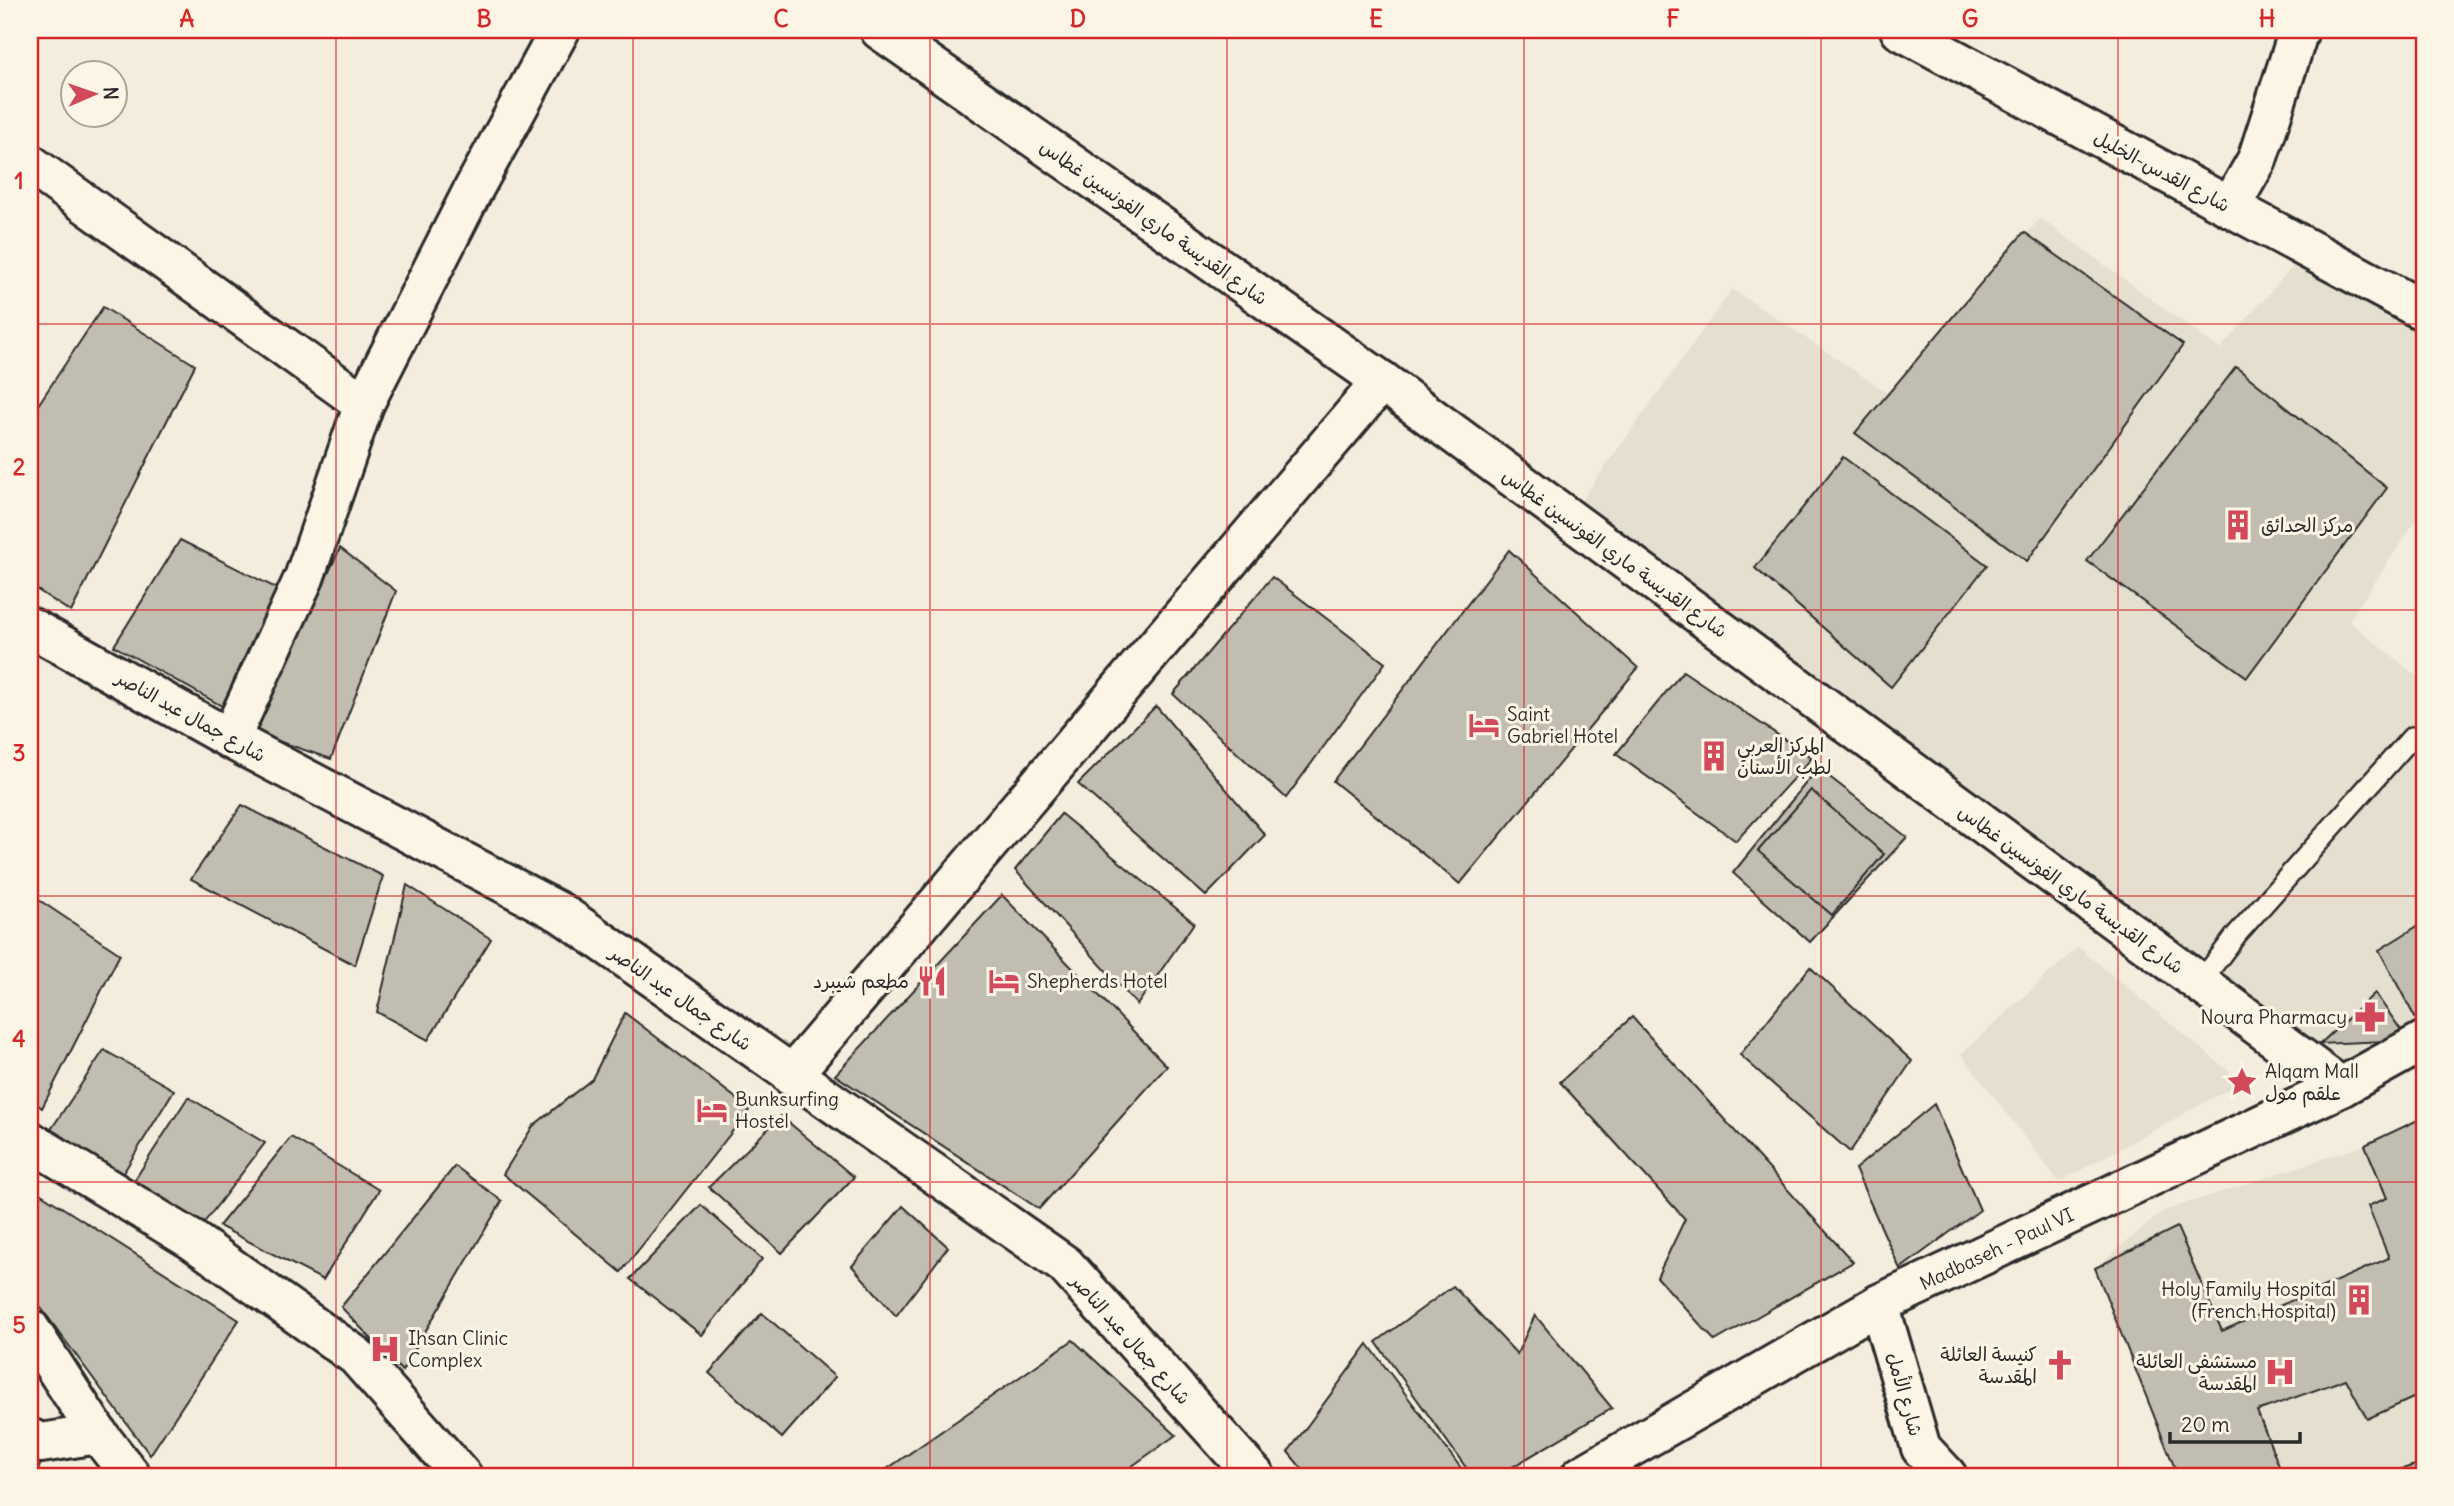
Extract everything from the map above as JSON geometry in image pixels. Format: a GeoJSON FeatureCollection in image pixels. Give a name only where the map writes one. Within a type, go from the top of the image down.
{"type":"FeatureCollection","features":[{"type":"Feature","properties":{"kind":"street"},"geometry":{"type":"LineString","coordinates":[[230,739],[304,578],[364,404],[472,191],[560,30]]}},
{"type":"Feature","properties":{"kind":"street","name":"شارع القديسة ماري الفونسين غطاس"},"geometry":{"type":"LineString","coordinates":[[880,30],[1382,381],[2340,1087]]}},
{"type":"Feature","properties":{"kind":"street","name":"شارع القدس-الخليل"},"geometry":{"type":"LineString","coordinates":[[1900,30],[2424,311]]}},
{"type":"Feature","properties":{"kind":"street"},"geometry":{"type":"LineString","coordinates":[[2230,207],[2257,160],[2299,30]]}},
{"type":"Feature","properties":{"kind":"street"},"geometry":{"type":"LineString","coordinates":[[30,164],[364,404]]}},
{"type":"Feature","properties":{"kind":"street"},"geometry":{"type":"LineString","coordinates":[[791,1076],[1382,381]]}},
{"type":"Feature","properties":{"kind":"street","name":"شارع جمال عبد الناصر"},"geometry":{"type":"LineString","coordinates":[[30,627],[230,739],[561,913],[1065,1265],[1255,1476]]}},
{"type":"Feature","properties":{"kind":"street","name":"Madbaseh - Paul VI"},"geometry":{"type":"LineString","coordinates":[[1581,1476],[1879,1304],[2340,1087],[2424,1041]]}},
{"type":"Feature","properties":{"kind":"street"},"geometry":{"type":"LineString","coordinates":[[30,1141],[192,1240],[356,1356],[462,1476]]}},
{"type":"Feature","properties":{"kind":"street","name":"شارع الأمل"},"geometry":{"type":"LineString","coordinates":[[1879,1304],[1921,1448],[1947,1476]]}},
{"type":"Feature","properties":{"kind":"street"},"geometry":{"type":"LineString","coordinates":[[30,1329],[98,1434],[131,1476]]}},
{"type":"Feature","properties":{"kind":"street"},"geometry":{"type":"LineString","coordinates":[[30,1438],[41,1443],[98,1434]]}},
{"type":"Feature","properties":{"kind":"lane"},"geometry":{"type":"LineString","coordinates":[[2199,984],[2237,934],[2412,737],[2424,744]]}},
{"type":"Feature","properties":{"kind":"shaded area"},"geometry":{"type":"Polygon","coordinates":[[[2040,218],[2220,349],[2308,249],[2424,311],[2424,508],[2349,621],[2424,682],[2424,1041],[2341,1087],[1568,519],[1732,289],[1888,393],[2040,218]]]}},
{"type":"Feature","properties":{"kind":"shaded area"},"geometry":{"type":"Polygon","coordinates":[[[2078,947],[2242,1082],[2059,1182],[1961,1054],[2078,947]]]}},
{"type":"Feature","properties":{"kind":"shaded area","name":"مستشفى العائلة المقدسة"},"geometry":{"type":"Polygon","coordinates":[[[2424,1117],[2424,1476],[2178,1476],[2095,1268],[2163,1211],[2365,1145],[2424,1117]]]}},
{"type":"Feature","properties":{"kind":"building"},"geometry":{"type":"Polygon","coordinates":[[[2024,232],[2183,345],[2027,561],[1855,433],[2024,232]]]}},
{"type":"Feature","properties":{"kind":"building"},"geometry":{"type":"Polygon","coordinates":[[[103,307],[195,365],[71,612],[30,585],[30,417],[103,307]]]}},
{"type":"Feature","properties":{"kind":"building","name":"مركز الحدائق"},"geometry":{"type":"Polygon","coordinates":[[[2236,367],[2387,488],[2247,677],[2087,561],[2236,367]]]}},
{"type":"Feature","properties":{"kind":"building"},"geometry":{"type":"Polygon","coordinates":[[[1843,457],[1987,565],[1891,687],[1755,568],[1843,457]]]}},
{"type":"Feature","properties":{"kind":"building"},"geometry":{"type":"Polygon","coordinates":[[[180,540],[278,589],[222,706],[114,646],[180,540]]]}},
{"type":"Feature","properties":{"kind":"building"},"geometry":{"type":"Polygon","coordinates":[[[340,548],[396,591],[331,759],[254,733],[340,548]]]}},
{"type":"Feature","properties":{"kind":"building","name":"Saint Gabriel Hotel"},"geometry":{"type":"Polygon","coordinates":[[[1509,550],[1638,668],[1460,884],[1333,781],[1509,550]]]}},
{"type":"Feature","properties":{"kind":"building"},"geometry":{"type":"Polygon","coordinates":[[[1272,577],[1385,663],[1286,798],[1173,694],[1272,577]]]}},
{"type":"Feature","properties":{"kind":"building","name":"المركز العربي لطب الأسنان"},"geometry":{"type":"Polygon","coordinates":[[[1683,671],[1812,758],[1736,841],[1616,754],[1683,671]]]}},
{"type":"Feature","properties":{"kind":"building"},"geometry":{"type":"Polygon","coordinates":[[[1156,706],[1265,835],[1206,896],[1078,784],[1156,706]]]}},
{"type":"Feature","properties":{"kind":"building"},"geometry":{"type":"Polygon","coordinates":[[[1818,768],[1907,837],[1810,942],[1733,873],[1818,768]]]}},
{"type":"Feature","properties":{"kind":"building"},"geometry":{"type":"Polygon","coordinates":[[[1811,790],[1884,854],[1832,915],[1758,851],[1811,790]]]}},
{"type":"Feature","properties":{"kind":"building"},"geometry":{"type":"Polygon","coordinates":[[[242,805],[383,876],[355,965],[191,879],[242,805]]]}},
{"type":"Feature","properties":{"kind":"building"},"geometry":{"type":"Polygon","coordinates":[[[1061,814],[1194,923],[1137,1005],[1015,870],[1061,814]]]}},
{"type":"Feature","properties":{"kind":"building"},"geometry":{"type":"Polygon","coordinates":[[[407,885],[491,939],[428,1040],[377,1012],[407,885]]]}},
{"type":"Feature","properties":{"kind":"building"},"geometry":{"type":"Polygon","coordinates":[[[30,894],[120,954],[42,1108],[30,1099],[30,894]]]}},
{"type":"Feature","properties":{"kind":"building","name":"Shepherds Hotel"},"geometry":{"type":"Polygon","coordinates":[[[1002,895],[1167,1066],[1039,1209],[835,1075],[1002,895]]]}},
{"type":"Feature","properties":{"kind":"building"},"geometry":{"type":"Polygon","coordinates":[[[2424,922],[2424,1024],[2420,1027],[2379,950],[2424,922]]]}},
{"type":"Feature","properties":{"kind":"building"},"geometry":{"type":"Polygon","coordinates":[[[1810,967],[1912,1061],[1850,1152],[1740,1055],[1810,967]]]}},
{"type":"Feature","properties":{"kind":"building","name":"Noura Pharmacy"},"geometry":{"type":"Polygon","coordinates":[[[2375,993],[2408,1040],[2320,1044],[2375,993]]]}},
{"type":"Feature","properties":{"kind":"building"},"geometry":{"type":"Polygon","coordinates":[[[625,1013],[750,1109],[621,1272],[503,1174],[533,1126],[592,1079],[625,1013]]]}},
{"type":"Feature","properties":{"kind":"building"},"geometry":{"type":"Polygon","coordinates":[[[1632,1017],[1853,1262],[1715,1341],[1657,1277],[1685,1219],[1560,1082],[1632,1017]]]}},
{"type":"Feature","properties":{"kind":"building"},"geometry":{"type":"Polygon","coordinates":[[[104,1050],[174,1090],[122,1175],[50,1131],[104,1050]]]}},
{"type":"Feature","properties":{"kind":"building"},"geometry":{"type":"Polygon","coordinates":[[[188,1097],[265,1143],[200,1228],[132,1184],[188,1097]]]}},
{"type":"Feature","properties":{"kind":"building"},"geometry":{"type":"Polygon","coordinates":[[[1934,1104],[1980,1210],[1900,1269],[1855,1169],[1934,1104]]]}},
{"type":"Feature","properties":{"kind":"building"},"geometry":{"type":"Polygon","coordinates":[[[781,1116],[854,1177],[782,1253],[709,1187],[781,1116]]]}},
{"type":"Feature","properties":{"kind":"building","name":"Holy Family Hospital (French Hospital)"},"geometry":{"type":"Polygon","coordinates":[[[2424,1117],[2424,1342],[2420,1344],[2424,1352],[2424,1393],[2367,1419],[2346,1379],[2257,1411],[2283,1476],[2178,1476],[2095,1268],[2177,1227],[2222,1331],[2389,1258],[2368,1206],[2387,1198],[2365,1145],[2424,1117]]]}},
{"type":"Feature","properties":{"kind":"building"},"geometry":{"type":"Polygon","coordinates":[[[291,1137],[379,1190],[323,1280],[219,1226],[291,1137]]]}},
{"type":"Feature","properties":{"kind":"building"},"geometry":{"type":"Polygon","coordinates":[[[455,1166],[502,1201],[402,1371],[341,1307],[455,1166]]]}},
{"type":"Feature","properties":{"kind":"building"},"geometry":{"type":"Polygon","coordinates":[[[30,1187],[239,1320],[150,1455],[30,1293],[30,1187]]]}},
{"type":"Feature","properties":{"kind":"building"},"geometry":{"type":"Polygon","coordinates":[[[701,1205],[762,1259],[702,1335],[630,1279],[701,1205]]]}},
{"type":"Feature","properties":{"kind":"building"},"geometry":{"type":"Polygon","coordinates":[[[903,1206],[948,1247],[896,1316],[852,1266],[903,1206]]]}},
{"type":"Feature","properties":{"kind":"building"},"geometry":{"type":"Polygon","coordinates":[[[1453,1286],[1517,1354],[1535,1315],[1612,1408],[1497,1476],[1472,1476],[1376,1342],[1453,1286]]]}},
{"type":"Feature","properties":{"kind":"building"},"geometry":{"type":"Polygon","coordinates":[[[762,1313],[835,1377],[782,1438],[709,1373],[762,1313]]]}},
{"type":"Feature","properties":{"kind":"building"},"geometry":{"type":"Polygon","coordinates":[[[1073,1340],[1176,1435],[1118,1476],[877,1476],[1073,1340]]]}},
{"type":"Feature","properties":{"kind":"building"},"geometry":{"type":"Polygon","coordinates":[[[1368,1344],[1461,1468],[1452,1476],[1308,1476],[1288,1452],[1368,1344]]]}},
{"type":"Feature","properties":{"kind":"building"},"geometry":{"type":"Polygon","coordinates":[[[30,1448],[45,1455],[35,1476],[30,1476],[30,1448]]]}},
{"type":"Feature","properties":{"kind":"building"},"geometry":{"type":"Polygon","coordinates":[[[2424,1462],[2424,1476],[2391,1476],[2390,1473],[2424,1462]]]}},
{"type":"Feature","properties":{"kind":"place","name":"مركز الحدائق"},"geometry":{"type":"Point","coordinates":[2238,525]}},
{"type":"Feature","properties":{"kind":"place","name":"Saint Gabriel Hotel"},"geometry":{"type":"Point","coordinates":[1484,725]}},
{"type":"Feature","properties":{"kind":"place","name":"المركز العربي لطب الأسنان"},"geometry":{"type":"Point","coordinates":[1714,756]}},
{"type":"Feature","properties":{"kind":"place","name":"مطعم شيبرد"},"geometry":{"type":"Point","coordinates":[932,981]}},
{"type":"Feature","properties":{"kind":"place","name":"Shepherds Hotel"},"geometry":{"type":"Point","coordinates":[1004,981]}},
{"type":"Feature","properties":{"kind":"place","name":"Noura Pharmacy"},"geometry":{"type":"Point","coordinates":[2370,1017]}},
{"type":"Feature","properties":{"kind":"place","name":"Alqam Mall علقم مول"},"geometry":{"type":"Point","coordinates":[2242,1082]}},
{"type":"Feature","properties":{"kind":"place","name":"Bunksurfing Hostel"},"geometry":{"type":"Point","coordinates":[712,1110]}},
{"type":"Feature","properties":{"kind":"place","name":"Holy Family Hospital (French Hospital)"},"geometry":{"type":"Point","coordinates":[2359,1300]}},
{"type":"Feature","properties":{"kind":"place","name":"Ihsan Clinic Complex"},"geometry":{"type":"Point","coordinates":[385,1349]}},
{"type":"Feature","properties":{"kind":"place","name":"كنيسة العائلة المقدسة"},"geometry":{"type":"Point","coordinates":[2060,1365]}},
{"type":"Feature","properties":{"kind":"place","name":"مستشفى العائلة المقدسة"},"geometry":{"type":"Point","coordinates":[2280,1372]}}]}
